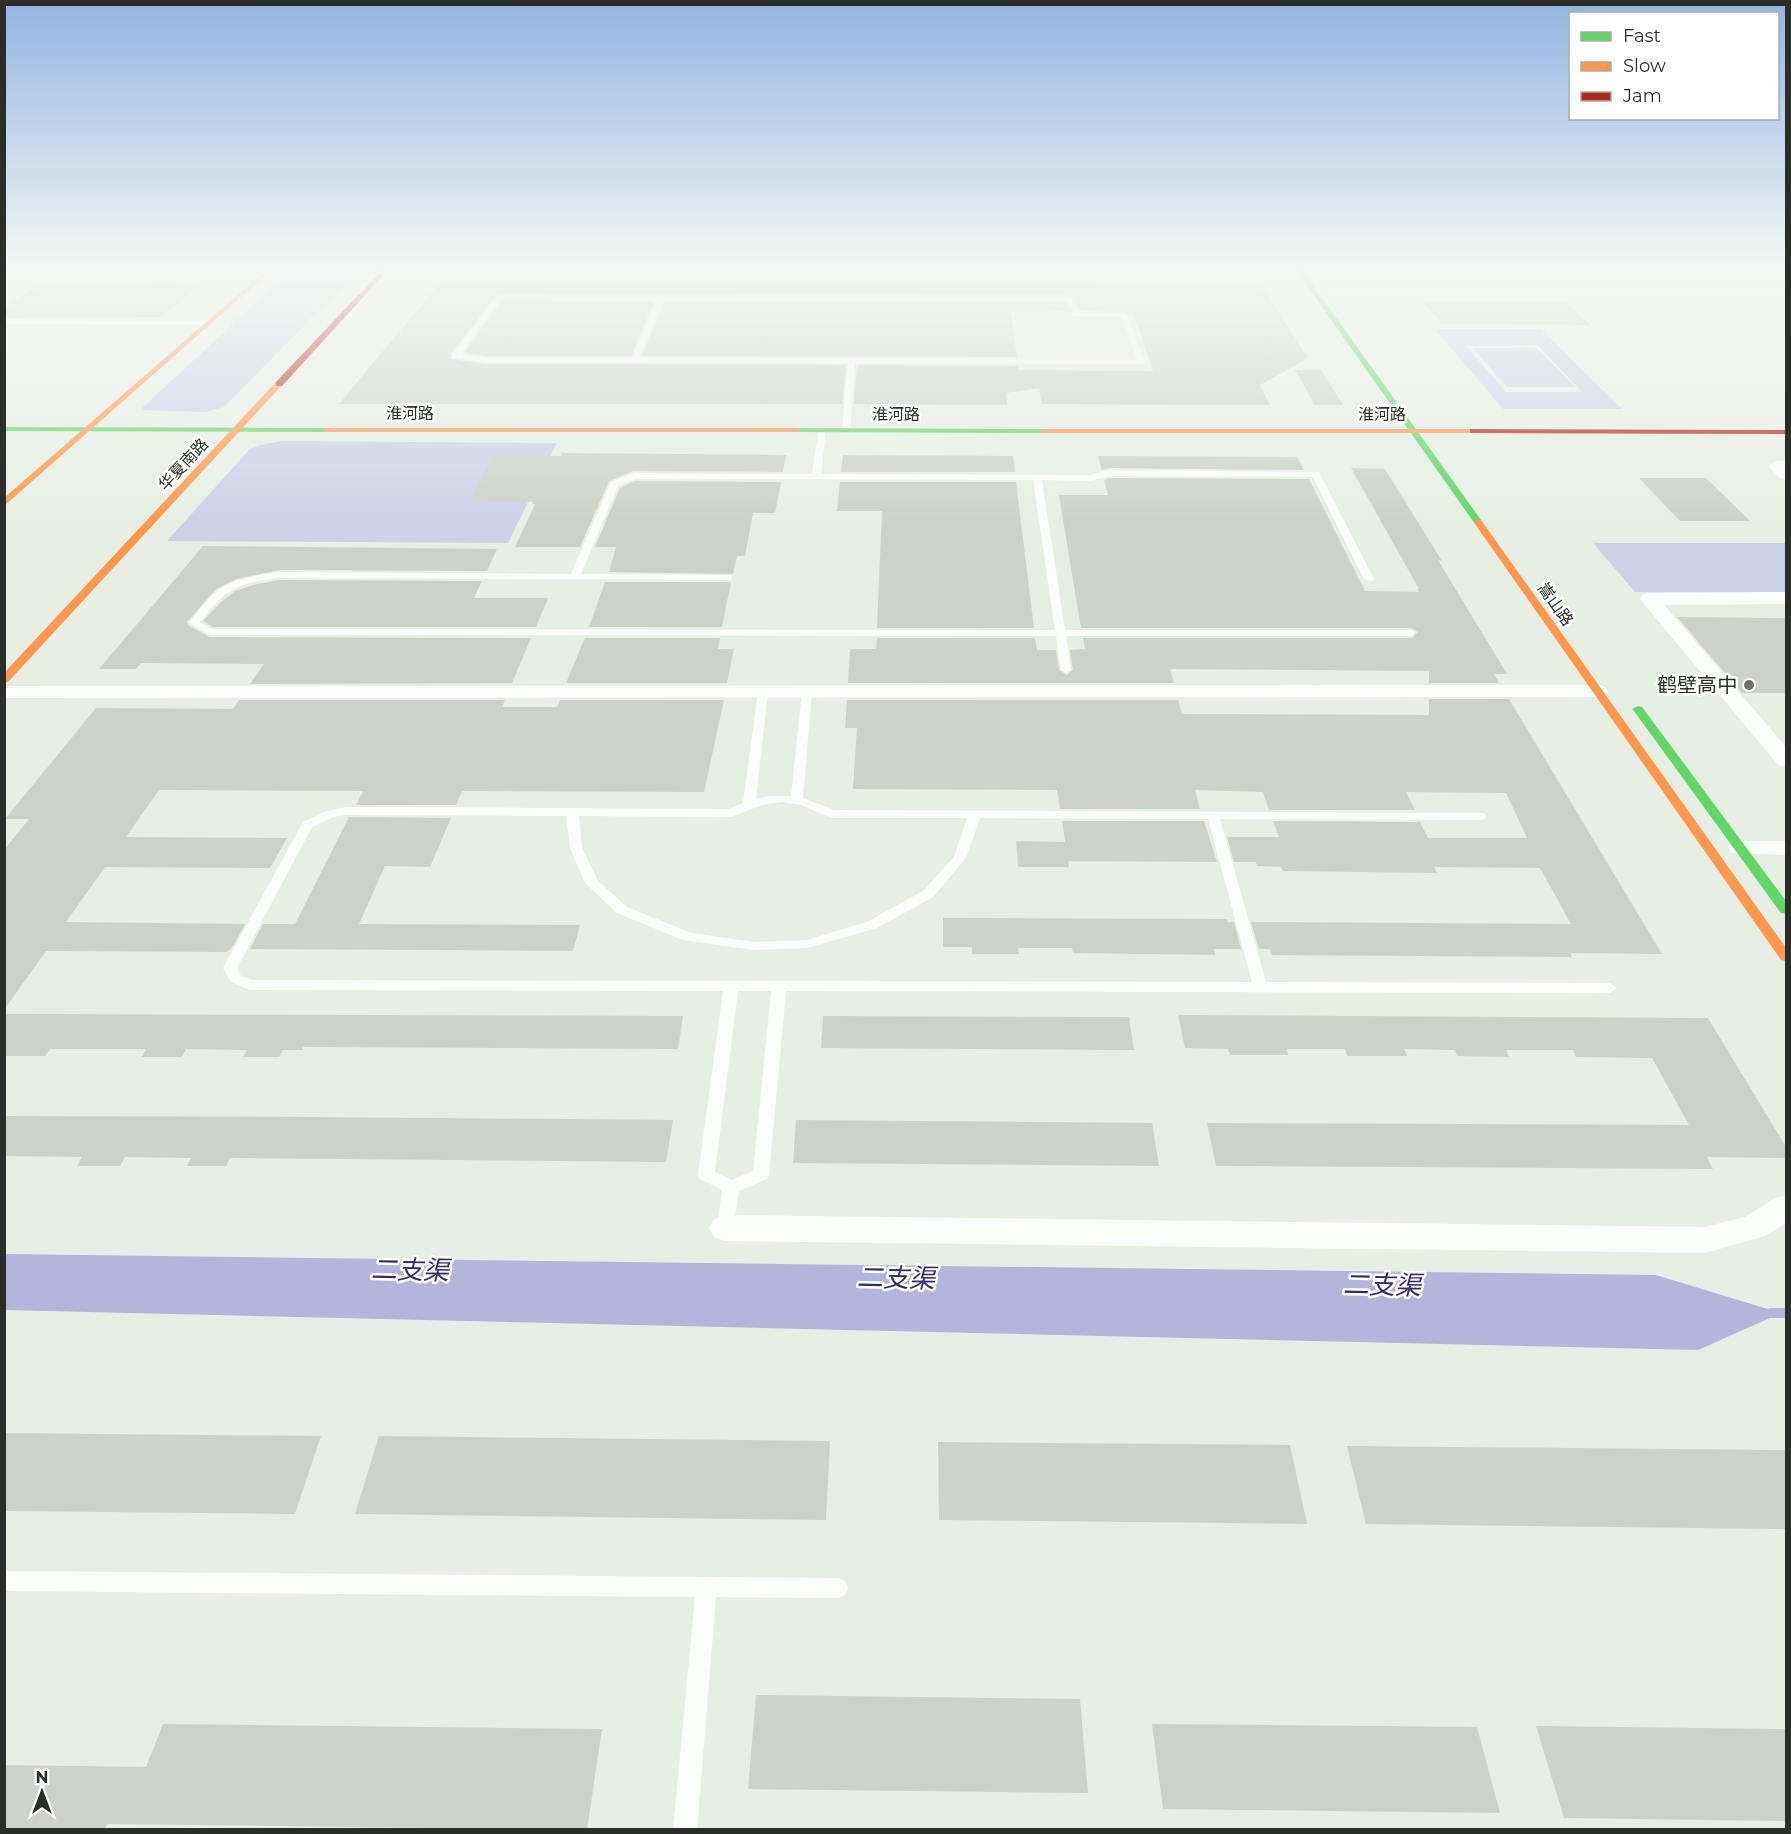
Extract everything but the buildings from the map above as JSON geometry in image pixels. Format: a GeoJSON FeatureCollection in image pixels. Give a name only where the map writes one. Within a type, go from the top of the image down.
{"type":"FeatureCollection","features":[{"type":"Feature","properties":{"kind":"street"},"geometry":{"type":"LineString","coordinates":[[4,503],[171,356]]}},
{"type":"Feature","properties":{"kind":"street","name":"华夏南路"},"geometry":{"type":"LineString","coordinates":[[4,680],[305,356]]}},
{"type":"Feature","properties":{"kind":"street","name":"嵩山路"},"geometry":{"type":"LineString","coordinates":[[1363,356],[1786,957]]}},
{"type":"Feature","properties":{"kind":"street"},"geometry":{"type":"LineString","coordinates":[[1420,412],[1437,436]]}},
{"type":"Feature","properties":{"kind":"street","name":"淮河路"},"geometry":{"type":"LineString","coordinates":[[4,429],[1414,431],[1437,436],[1786,432]]}},
{"type":"Feature","properties":{"kind":"street"},"geometry":{"type":"LineString","coordinates":[[1786,466],[1776,465],[1786,475]]}},
{"type":"Feature","properties":{"kind":"street"},"geometry":{"type":"LineString","coordinates":[[1786,598],[1649,599],[1786,760]]}},
{"type":"Feature","properties":{"kind":"street"},"geometry":{"type":"LineString","coordinates":[[4,692],[1598,691]]}},
{"type":"Feature","properties":{"kind":"street"},"geometry":{"type":"LineString","coordinates":[[1629,696],[1786,910]]}},
{"type":"Feature","properties":{"kind":"street"},"geometry":{"type":"LineString","coordinates":[[1741,848],[1786,848]]}},
{"type":"Feature","properties":{"kind":"street"},"geometry":{"type":"LineString","coordinates":[[725,1228],[1705,1240],[1754,1227],[1786,1207]]}},
{"type":"Feature","properties":{"kind":"lane"},"geometry":{"type":"LineString","coordinates":[[456,356],[486,360],[1141,362],[1139,356]]}},
{"type":"Feature","properties":{"kind":"lane"},"geometry":{"type":"LineString","coordinates":[[634,361],[636,356]]}},
{"type":"Feature","properties":{"kind":"lane"},"geometry":{"type":"LineString","coordinates":[[846,430],[852,362]]}},
{"type":"Feature","properties":{"kind":"lane"},"geometry":{"type":"LineString","coordinates":[[816,477],[822,430]]}},
{"type":"Feature","properties":{"kind":"lane"},"geometry":{"type":"LineString","coordinates":[[575,577],[614,484],[634,476],[1089,478],[1110,473],[1316,474],[1369,579]]}},
{"type":"Feature","properties":{"kind":"lane"},"geometry":{"type":"LineString","coordinates":[[1036,478],[1066,670]]}},
{"type":"Feature","properties":{"kind":"lane"},"geometry":{"type":"LineString","coordinates":[[729,578],[279,575],[246,579],[228,585],[219,591],[194,623],[210,632],[1411,633]]}},
{"type":"Feature","properties":{"kind":"lane"},"geometry":{"type":"LineString","coordinates":[[749,804],[763,692]]}},
{"type":"Feature","properties":{"kind":"lane"},"geometry":{"type":"LineString","coordinates":[[797,799],[807,692]]}},
{"type":"Feature","properties":{"kind":"lane"},"geometry":{"type":"LineString","coordinates":[[1480,816],[832,814],[810,802],[787,797],[749,804],[731,813],[346,811],[330,814],[307,825],[230,968],[236,979],[250,985],[1610,988]]}},
{"type":"Feature","properties":{"kind":"lane"},"geometry":{"type":"LineString","coordinates":[[572,812],[576,848],[592,884],[622,910],[688,937],[754,946],[807,944],[872,925],[928,894],[960,858],[975,814]]}},
{"type":"Feature","properties":{"kind":"lane"},"geometry":{"type":"LineString","coordinates":[[1213,815],[1260,987]]}},
{"type":"Feature","properties":{"kind":"lane"},"geometry":{"type":"LineString","coordinates":[[731,986],[706,1174],[731,1187]]}},
{"type":"Feature","properties":{"kind":"lane"},"geometry":{"type":"LineString","coordinates":[[731,1187],[761,1174],[779,986]]}},
{"type":"Feature","properties":{"kind":"lane"},"geometry":{"type":"LineString","coordinates":[[725,1228],[731,1187]]}},
{"type":"Feature","properties":{"kind":"lane"},"geometry":{"type":"LineString","coordinates":[[4,1581],[838,1588]]}},
{"type":"Feature","properties":{"kind":"lane"},"geometry":{"type":"LineString","coordinates":[[685,1830],[706,1587]]}},
{"type":"Feature","properties":{"kind":"shaded area"},"geometry":{"type":"Polygon","coordinates":[[[199,356],[275,356],[224,407],[205,412],[144,410],[142,408],[199,356]]]}},
{"type":"Feature","properties":{"kind":"shaded area"},"geometry":{"type":"Polygon","coordinates":[[[1458,356],[1474,356],[1506,392],[1582,392],[1547,356],[1568,356],[1622,409],[1503,409],[1458,356]]]}},
{"type":"Feature","properties":{"kind":"shaded area"},"geometry":{"type":"Polygon","coordinates":[[[1480,356],[1544,356],[1575,387],[1507,387],[1480,356]]]}},
{"type":"Feature","properties":{"kind":"shaded area"},"geometry":{"type":"Polygon","coordinates":[[[283,441],[557,443],[508,543],[167,541],[249,450],[260,445],[283,441]]]}},
{"type":"Feature","properties":{"kind":"shaded area"},"geometry":{"type":"Polygon","coordinates":[[[1593,543],[1786,543],[1786,592],[1635,592],[1593,543]]]}},
{"type":"Feature","properties":{"kind":"water"},"geometry":{"type":"Polygon","coordinates":[[[5,1254],[1656,1275],[1781,1313],[1698,1350],[5,1310],[5,1254]]]}},
{"type":"Feature","properties":{"kind":"waterway","name":"二支渠"},"geometry":{"type":"LineString","coordinates":[[1771,1313],[1786,1313]]}},
{"type":"Feature","properties":{"kind":"traffic: fast"},"geometry":{"type":"LineString","coordinates":[[1360,356],[1478,522]]}},
{"type":"Feature","properties":{"kind":"traffic: fast"},"geometry":{"type":"LineString","coordinates":[[4,429],[328,430]]}},
{"type":"Feature","properties":{"kind":"traffic: fast"},"geometry":{"type":"LineString","coordinates":[[797,430],[1044,431]]}},
{"type":"Feature","properties":{"kind":"traffic: fast"},"geometry":{"type":"LineString","coordinates":[[1638,709],[1786,910]]}},
{"type":"Feature","properties":{"kind":"traffic: slow"},"geometry":{"type":"LineString","coordinates":[[4,503],[172,356]]}},
{"type":"Feature","properties":{"kind":"traffic: slow"},"geometry":{"type":"LineString","coordinates":[[4,680],[279,384]]}},
{"type":"Feature","properties":{"kind":"traffic: slow"},"geometry":{"type":"LineString","coordinates":[[328,430],[797,430]]}},
{"type":"Feature","properties":{"kind":"traffic: slow"},"geometry":{"type":"LineString","coordinates":[[1044,431],[1473,431]]}},
{"type":"Feature","properties":{"kind":"traffic: slow"},"geometry":{"type":"LineString","coordinates":[[1478,522],[1786,957]]}},
{"type":"Feature","properties":{"kind":"traffic: jam"},"geometry":{"type":"LineString","coordinates":[[279,384],[305,356]]}},
{"type":"Feature","properties":{"kind":"traffic: jam"},"geometry":{"type":"LineString","coordinates":[[1473,431],[1786,432]]}},
{"type":"Feature","properties":{"kind":"place","name":"鹤壁高中"},"geometry":{"type":"Point","coordinates":[1749,685]}}]}
